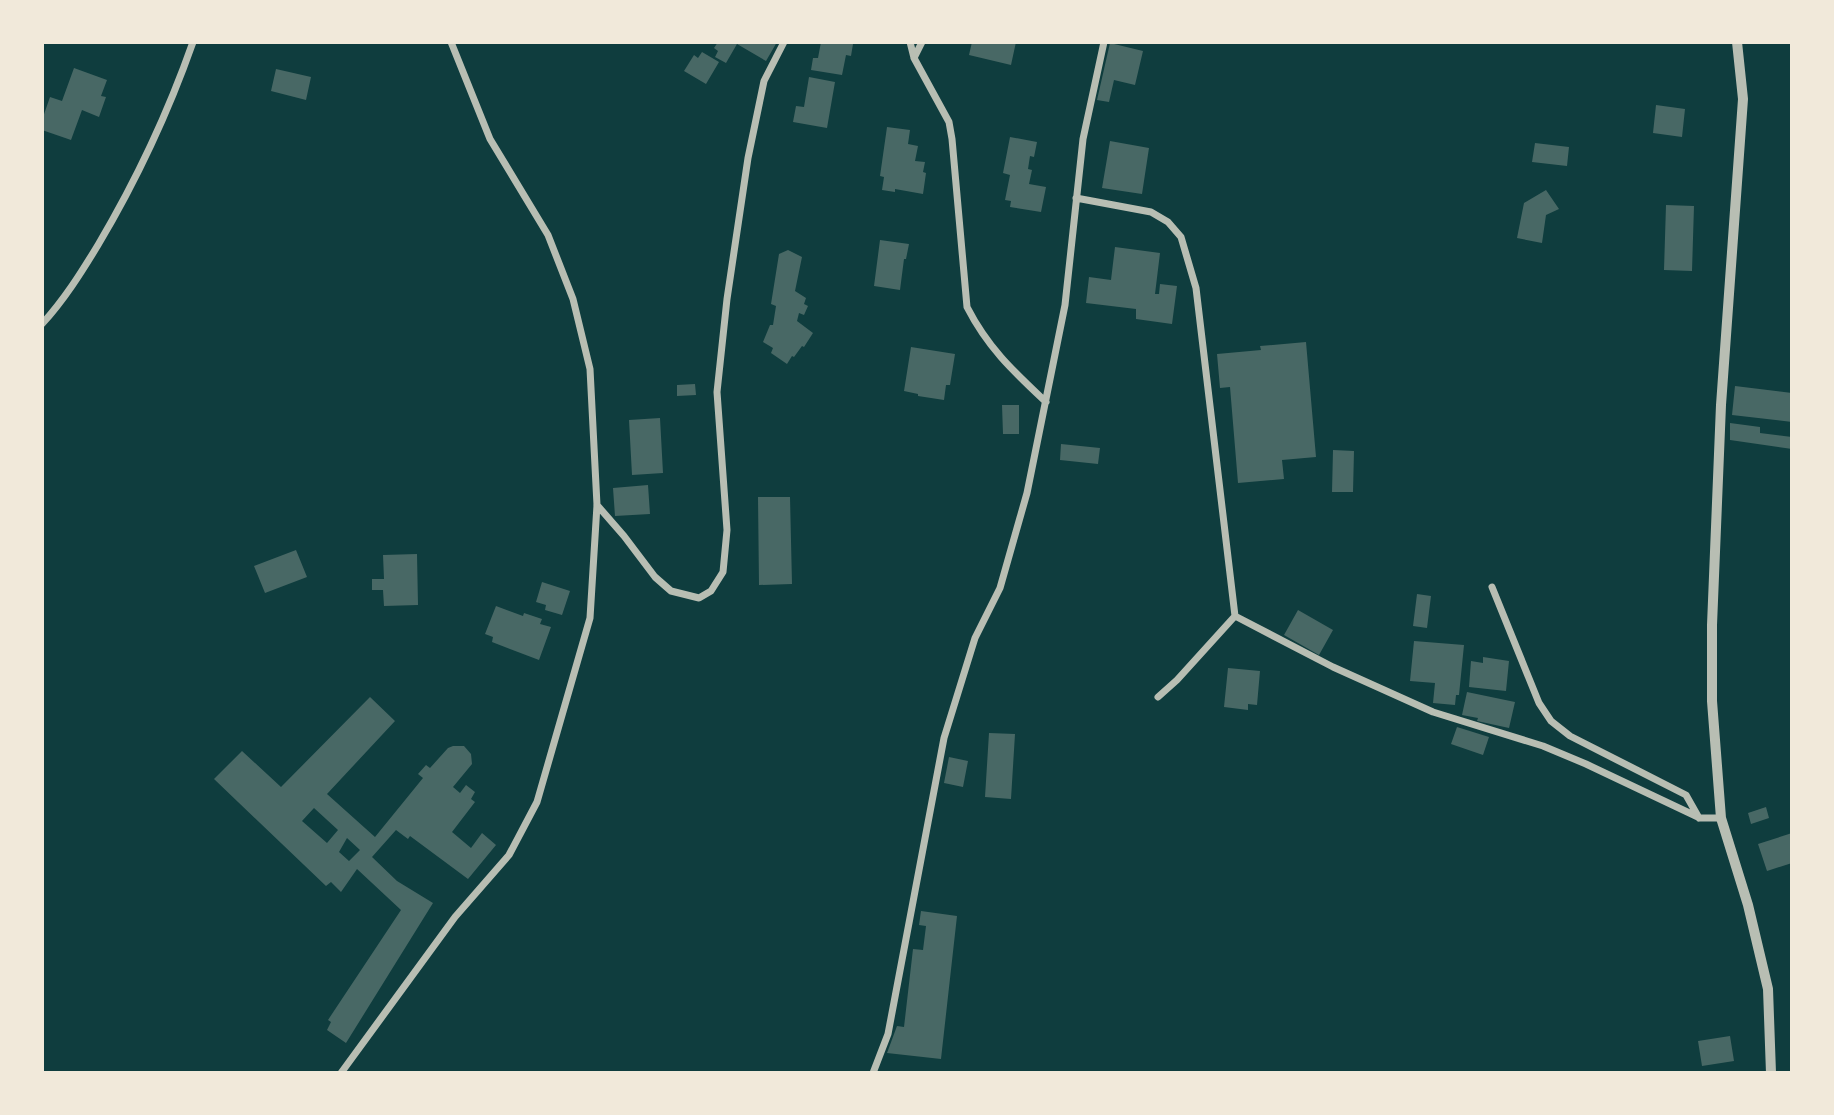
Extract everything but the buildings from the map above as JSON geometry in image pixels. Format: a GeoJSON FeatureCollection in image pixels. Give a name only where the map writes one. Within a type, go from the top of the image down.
{"type":"FeatureCollection","features":[{"type":"Feature","properties":{"kind":"street"},"geometry":{"type":"LineString","coordinates":[[42,324],[54,312],[80,274],[121,207],[174,95],[193,42]]}},
{"type":"Feature","properties":{"kind":"street"},"geometry":{"type":"LineString","coordinates":[[341,1073],[455,918],[509,855],[537,802],[590,618],[597,505],[590,369],[573,299],[548,235],[490,139],[451,42]]}},
{"type":"Feature","properties":{"kind":"street"},"geometry":{"type":"LineString","coordinates":[[597,505],[655,577],[671,591],[699,598],[711,591],[723,572],[727,530],[717,392],[727,299],[748,158],[764,81],[784,42]]}},
{"type":"Feature","properties":{"kind":"street"},"geometry":{"type":"LineString","coordinates":[[910,42],[914,58],[949,122],[967,307],[979,331],[1009,368],[1046,402]]}},
{"type":"Feature","properties":{"kind":"street"},"geometry":{"type":"LineString","coordinates":[[914,58],[922,42]]}},
{"type":"Feature","properties":{"kind":"street"},"geometry":{"type":"LineString","coordinates":[[873,1073],[888,1034],[944,738],[975,638],[1000,588],[1027,493],[1065,305],[1083,139],[1104,42]]}},
{"type":"Feature","properties":{"kind":"street"},"geometry":{"type":"LineString","coordinates":[[1737,42],[1742,99],[1721,405],[1712,625],[1712,701],[1721,818],[1748,905],[1768,989],[1771,1073]]}},
{"type":"Feature","properties":{"kind":"street"},"geometry":{"type":"LineString","coordinates":[[1076,198],[1151,212],[1168,222],[1181,237],[1196,288],[1235,616],[1177,680],[1158,696]]}},
{"type":"Feature","properties":{"kind":"street"},"geometry":{"type":"LineString","coordinates":[[1492,587],[1539,703],[1551,721],[1570,736],[1686,795],[1700,818]]}},
{"type":"Feature","properties":{"kind":"street"},"geometry":{"type":"LineString","coordinates":[[1235,616],[1333,667],[1433,712],[1544,746],[1700,818],[1721,818]]}}]}
